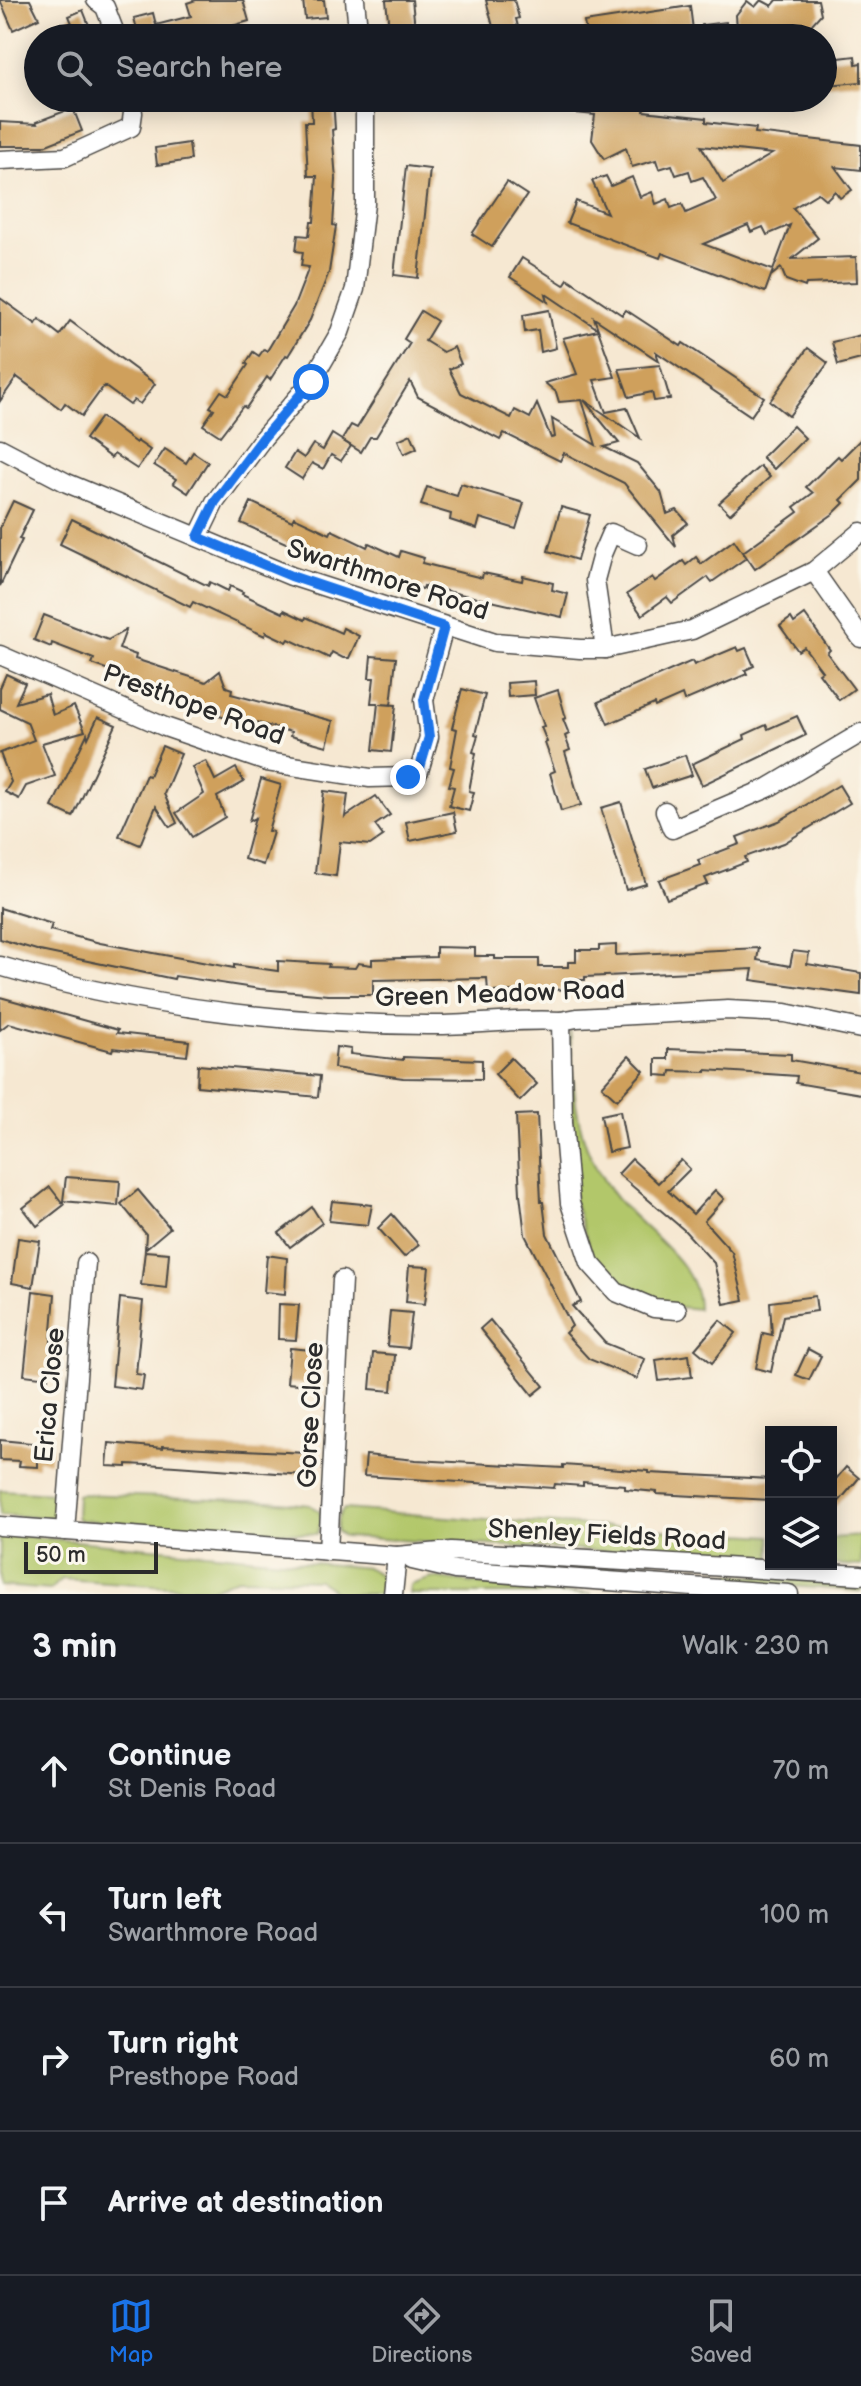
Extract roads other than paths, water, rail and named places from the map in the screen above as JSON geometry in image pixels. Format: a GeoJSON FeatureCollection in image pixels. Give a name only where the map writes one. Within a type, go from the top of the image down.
{"type":"FeatureCollection","features":[{"type":"Feature","properties":{"kind":"street"},"geometry":{"type":"LineString","coordinates":[[96,0],[105,7],[112,24]]}},
{"type":"Feature","properties":{"kind":"street"},"geometry":{"type":"LineString","coordinates":[[355,0],[358,24]]}},
{"type":"Feature","properties":{"kind":"street"},"geometry":{"type":"LineString","coordinates":[[0,160],[65,157],[131,127],[133,112]]}},
{"type":"Feature","properties":{"kind":"street"},"geometry":{"type":"LineString","coordinates":[[198,537],[215,502],[263,438],[311,382],[340,332],[355,289],[365,204],[365,112]]}},
{"type":"Feature","properties":{"kind":"street","name":"Swarthmore Road"},"geometry":{"type":"LineString","coordinates":[[0,448],[67,483],[291,576],[495,642],[605,649],[692,630],[814,571],[861,532]]}},
{"type":"Feature","properties":{"kind":"street"},"geometry":{"type":"LineString","coordinates":[[605,649],[595,580],[602,554],[611,533],[638,545]]}},
{"type":"Feature","properties":{"kind":"street"},"geometry":{"type":"LineString","coordinates":[[814,571],[861,638]]}},
{"type":"Feature","properties":{"kind":"street","name":"Presthope Road"},"geometry":{"type":"LineString","coordinates":[[0,655],[165,727],[267,762],[370,778],[408,777],[419,771],[429,737],[424,700],[444,627]]}},
{"type":"Feature","properties":{"kind":"street"},"geometry":{"type":"LineString","coordinates":[[665,811],[674,837],[768,788],[861,733]]}},
{"type":"Feature","properties":{"kind":"street","name":"Green Meadow Road"},"geometry":{"type":"LineString","coordinates":[[0,966],[55,982],[176,1007],[294,1019],[428,1026],[728,1010],[785,1013],[861,1029]]}},
{"type":"Feature","properties":{"kind":"street"},"geometry":{"type":"LineString","coordinates":[[561,1021],[563,1122],[570,1203],[590,1263],[616,1292],[654,1308],[677,1310]]}},
{"type":"Feature","properties":{"kind":"street","name":"Erica Close"},"geometry":{"type":"LineString","coordinates":[[65,1531],[86,1263]]}},
{"type":"Feature","properties":{"kind":"street","name":"Gorse Close"},"geometry":{"type":"LineString","coordinates":[[328,1551],[342,1280]]}},
{"type":"Feature","properties":{"kind":"street","name":"Shenley Fields Road"},"geometry":{"type":"LineString","coordinates":[[0,1526],[397,1556],[455,1570],[789,1594]]}},
{"type":"Feature","properties":{"kind":"street","name":"Shenley Fields Road"},"geometry":{"type":"LineString","coordinates":[[397,1556],[451,1551],[861,1575]]}},
{"type":"Feature","properties":{"kind":"street"},"geometry":{"type":"LineString","coordinates":[[393,1594],[397,1556]]}}]}
